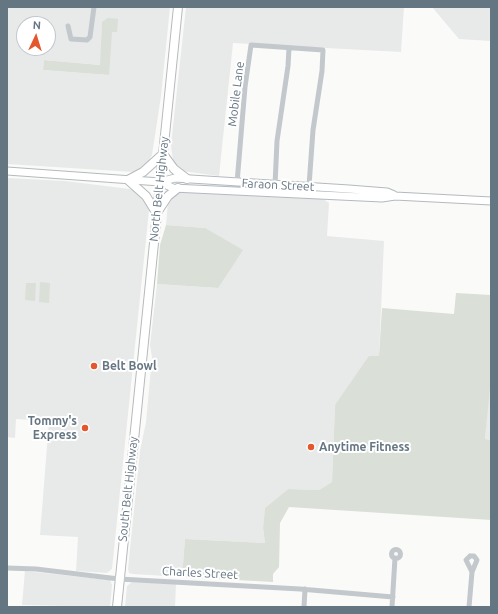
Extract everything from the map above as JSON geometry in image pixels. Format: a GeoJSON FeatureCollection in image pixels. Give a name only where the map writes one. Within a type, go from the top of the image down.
{"type":"FeatureCollection","features":[{"type":"Feature","properties":{"kind":"main road","name":"North Belt Highway"},"geometry":{"type":"LineString","coordinates":[[140,371],[178,7]]}},
{"type":"Feature","properties":{"kind":"main road"},"geometry":{"type":"LineString","coordinates":[[178,188],[168,196],[157,214],[146,196],[128,180],[143,172],[163,154],[174,169],[187,179]]}},
{"type":"Feature","properties":{"kind":"main road","name":"Faraon Street"},"geometry":{"type":"LineString","coordinates":[[7,171],[160,182],[178,188],[382,198],[395,196],[491,201]]}},
{"type":"Feature","properties":{"kind":"main road","name":"Faraon Street"},"geometry":{"type":"LineString","coordinates":[[160,182],[175,178],[387,192],[395,196]]}},
{"type":"Feature","properties":{"kind":"main road","name":"South Belt Highway"},"geometry":{"type":"LineString","coordinates":[[117,607],[118,579],[140,371]]}},
{"type":"Feature","properties":{"kind":"street"},"geometry":{"type":"LineString","coordinates":[[68,26],[71,39],[87,40],[90,37],[94,7]]}},
{"type":"Feature","properties":{"kind":"street","name":"Mobile Lane"},"geometry":{"type":"LineString","coordinates":[[237,183],[245,87],[251,45],[323,50],[322,71],[313,130],[309,186]]}},
{"type":"Feature","properties":{"kind":"street"},"geometry":{"type":"LineString","coordinates":[[275,185],[278,141],[289,48]]}},
{"type":"Feature","properties":{"kind":"street"},"geometry":{"type":"LineString","coordinates":[[392,607],[395,558]]}},
{"type":"Feature","properties":{"kind":"street","name":"Charles Street"},"geometry":{"type":"LineString","coordinates":[[7,568],[36,569],[118,579],[305,589],[393,597]]}},
{"type":"Feature","properties":{"kind":"street"},"geometry":{"type":"LineString","coordinates":[[469,607],[472,572]]}},
{"type":"Feature","properties":{"kind":"street"},"geometry":{"type":"LineString","coordinates":[[304,607],[305,589]]}},
{"type":"Feature","properties":{"kind":"shaded area"},"geometry":{"type":"Polygon","coordinates":[[[7,7],[170,7],[161,96],[152,155],[146,166],[133,172],[7,164],[7,7]],[[102,22],[101,65],[44,60],[43,70],[109,75],[102,22]]]}},
{"type":"Feature","properties":{"kind":"shaded area"},"geometry":{"type":"Polygon","coordinates":[[[186,7],[404,7],[401,52],[233,43],[219,176],[182,171],[173,161],[171,145],[186,7]]]}},
{"type":"Feature","properties":{"kind":"shaded area"},"geometry":{"type":"Polygon","coordinates":[[[432,7],[491,7],[491,41],[459,39],[432,7]]]}},
{"type":"Feature","properties":{"kind":"shaded area"},"geometry":{"type":"Polygon","coordinates":[[[108,18],[118,19],[117,32],[112,32],[109,75],[43,70],[44,60],[100,65],[102,22],[108,18]]]}},
{"type":"Feature","properties":{"kind":"shaded area"},"geometry":{"type":"Polygon","coordinates":[[[7,178],[65,181],[130,189],[142,195],[149,210],[112,569],[107,573],[76,571],[78,537],[40,535],[49,421],[16,419],[15,438],[7,437],[7,178]]]}},
{"type":"Feature","properties":{"kind":"shaded area"},"geometry":{"type":"Polygon","coordinates":[[[177,190],[323,199],[329,203],[327,236],[384,241],[379,356],[335,405],[332,482],[319,490],[288,489],[265,508],[263,528],[265,543],[185,539],[182,577],[133,574],[129,573],[128,569],[140,451],[146,422],[152,357],[150,345],[157,284],[218,288],[205,228],[166,225],[168,202],[177,190]]]}},
{"type":"Feature","properties":{"kind":"shaded area"},"geometry":{"type":"Polygon","coordinates":[[[166,225],[205,228],[243,250],[218,288],[157,284],[160,245],[166,225]]]}},
{"type":"Feature","properties":{"kind":"shaded area"},"geometry":{"type":"Polygon","coordinates":[[[40,282],[50,283],[49,303],[39,302],[40,282]]]}},
{"type":"Feature","properties":{"kind":"shaded area"},"geometry":{"type":"Polygon","coordinates":[[[26,283],[36,283],[35,301],[25,300],[26,283]]]}},
{"type":"Feature","properties":{"kind":"shaded area"},"geometry":{"type":"Polygon","coordinates":[[[456,293],[491,295],[491,377],[485,439],[491,440],[491,520],[289,507],[280,523],[279,567],[273,574],[273,582],[182,577],[185,539],[265,543],[263,528],[265,508],[288,489],[319,490],[332,482],[335,405],[369,356],[379,356],[382,308],[454,314],[456,293]]]}},
{"type":"Feature","properties":{"kind":"shaded area"},"geometry":{"type":"Polygon","coordinates":[[[491,377],[491,440],[485,439],[491,377]]]}},
{"type":"Feature","properties":{"kind":"shaded area"},"geometry":{"type":"Polygon","coordinates":[[[25,571],[110,580],[112,585],[110,607],[22,605],[25,571]]]}},
{"type":"Feature","properties":{"kind":"shaded area"},"geometry":{"type":"Polygon","coordinates":[[[132,582],[176,584],[175,607],[125,607],[127,586],[132,582]]]}},
{"type":"Feature","properties":{"kind":"place","name":"Belt Bowl"},"geometry":{"type":"Point","coordinates":[94,366]}},
{"type":"Feature","properties":{"kind":"place","name":"Tommy's Express"},"geometry":{"type":"Point","coordinates":[85,428]}},
{"type":"Feature","properties":{"kind":"place","name":"Anytime Fitness"},"geometry":{"type":"Point","coordinates":[311,447]}}]}
